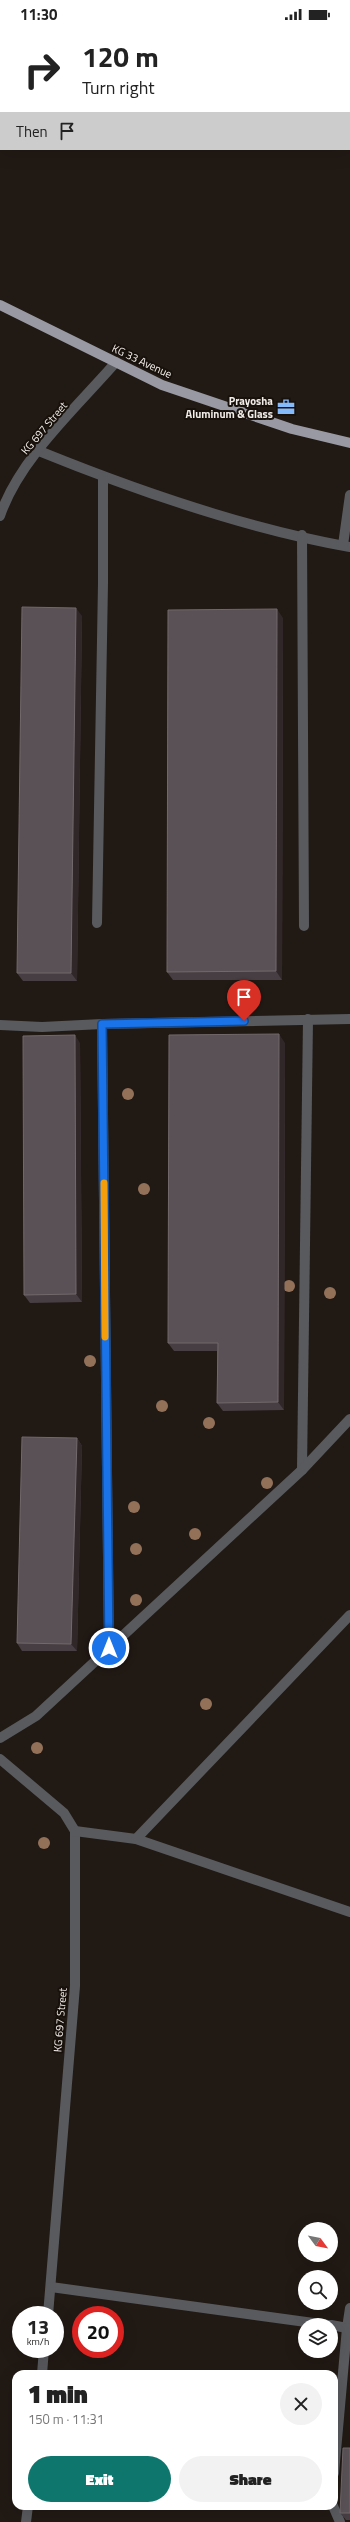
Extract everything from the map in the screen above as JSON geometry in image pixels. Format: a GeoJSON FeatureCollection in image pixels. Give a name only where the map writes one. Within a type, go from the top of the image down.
{"type":"FeatureCollection","features":[{"type":"Feature","properties":{"kind":"main road","name":"KG 33 Avenue"},"geometry":{"type":"LineString","coordinates":[[0,305],[162,385],[292,429],[350,443]]}},
{"type":"Feature","properties":{"kind":"street","name":"KG 697 Street"},"geometry":{"type":"LineString","coordinates":[[0,516],[6,497],[39,451],[116,362]]}},
{"type":"Feature","properties":{"kind":"street"},"geometry":{"type":"LineString","coordinates":[[39,451],[103,477],[246,522],[346,546],[350,495]]}},
{"type":"Feature","properties":{"kind":"street"},"geometry":{"type":"LineString","coordinates":[[97,923],[103,583],[103,477]]}},
{"type":"Feature","properties":{"kind":"street"},"geometry":{"type":"LineString","coordinates":[[302,535],[304,926]]}},
{"type":"Feature","properties":{"kind":"street"},"geometry":{"type":"LineString","coordinates":[[0,1025],[42,1027],[102,1024],[350,1019]]}},
{"type":"Feature","properties":{"kind":"street"},"geometry":{"type":"LineString","coordinates":[[302,1470],[308,1020]]}},
{"type":"Feature","properties":{"kind":"street"},"geometry":{"type":"LineString","coordinates":[[102,1024],[109,1648]]}},
{"type":"Feature","properties":{"kind":"street"},"geometry":{"type":"LineString","coordinates":[[0,1738],[36,1716],[302,1470],[350,1419]]}},
{"type":"Feature","properties":{"kind":"street"},"geometry":{"type":"LineString","coordinates":[[136,1839],[350,1616]]}},
{"type":"Feature","properties":{"kind":"street"},"geometry":{"type":"LineString","coordinates":[[0,1759],[64,1813],[75,1831],[136,1839],[350,1912]]}},
{"type":"Feature","properties":{"kind":"street","name":"KG 697 Street"},"geometry":{"type":"LineString","coordinates":[[49,2306],[75,1986],[75,1831]]}},
{"type":"Feature","properties":{"kind":"street"},"geometry":{"type":"LineString","coordinates":[[51,2287],[298,2321]]}},
{"type":"Feature","properties":{"kind":"street"},"geometry":{"type":"LineString","coordinates":[[338,2428],[350,2308]]}},
{"type":"Feature","properties":{"kind":"street"},"geometry":{"type":"LineString","coordinates":[[338,2326],[347,2328]]}},
{"type":"Feature","properties":{"kind":"street"},"geometry":{"type":"LineString","coordinates":[[42,2370],[43,2358]]}},
{"type":"Feature","properties":{"kind":"street"},"geometry":{"type":"LineString","coordinates":[[26,2522],[28,2510]]}},
{"type":"Feature","properties":{"kind":"street"},"geometry":{"type":"LineString","coordinates":[[335,2510],[340,2522]]}},
{"type":"Feature","properties":{"kind":"building"},"geometry":{"type":"Polygon","coordinates":[[[22,607],[76,608],[71,973],[17,973],[22,607]]]}},
{"type":"Feature","properties":{"kind":"building"},"geometry":{"type":"Polygon","coordinates":[[[277,609],[276,971],[167,972],[168,610],[277,609]]]}},
{"type":"Feature","properties":{"kind":"building"},"geometry":{"type":"Polygon","coordinates":[[[279,1034],[278,1402],[217,1403],[218,1343],[168,1343],[169,1035],[279,1034]]]}},
{"type":"Feature","properties":{"kind":"building"},"geometry":{"type":"Polygon","coordinates":[[[75,1035],[76,1294],[24,1295],[23,1036],[75,1035]]]}},
{"type":"Feature","properties":{"kind":"building"},"geometry":{"type":"Polygon","coordinates":[[[22,1437],[77,1438],[71,1644],[17,1643],[22,1437]]]}},
{"type":"Feature","properties":{"kind":"building"},"geometry":{"type":"Polygon","coordinates":[[[343,2448],[350,2448],[350,2513],[340,2513],[343,2448]]]}},
{"type":"Feature","properties":{"kind":"slow traffic"},"geometry":{"type":"LineString","coordinates":[[104,1183],[105,1337]]}},
{"type":"Feature","properties":{"kind":"place","name":"Prayosha Aluminum & Glass"},"geometry":{"type":"Point","coordinates":[286,407]}},
{"type":"Feature","properties":{"kind":"route"},"geometry":{"type":"LineString","coordinates":[[109,1648],[102,1024],[244,1021]]}}]}
